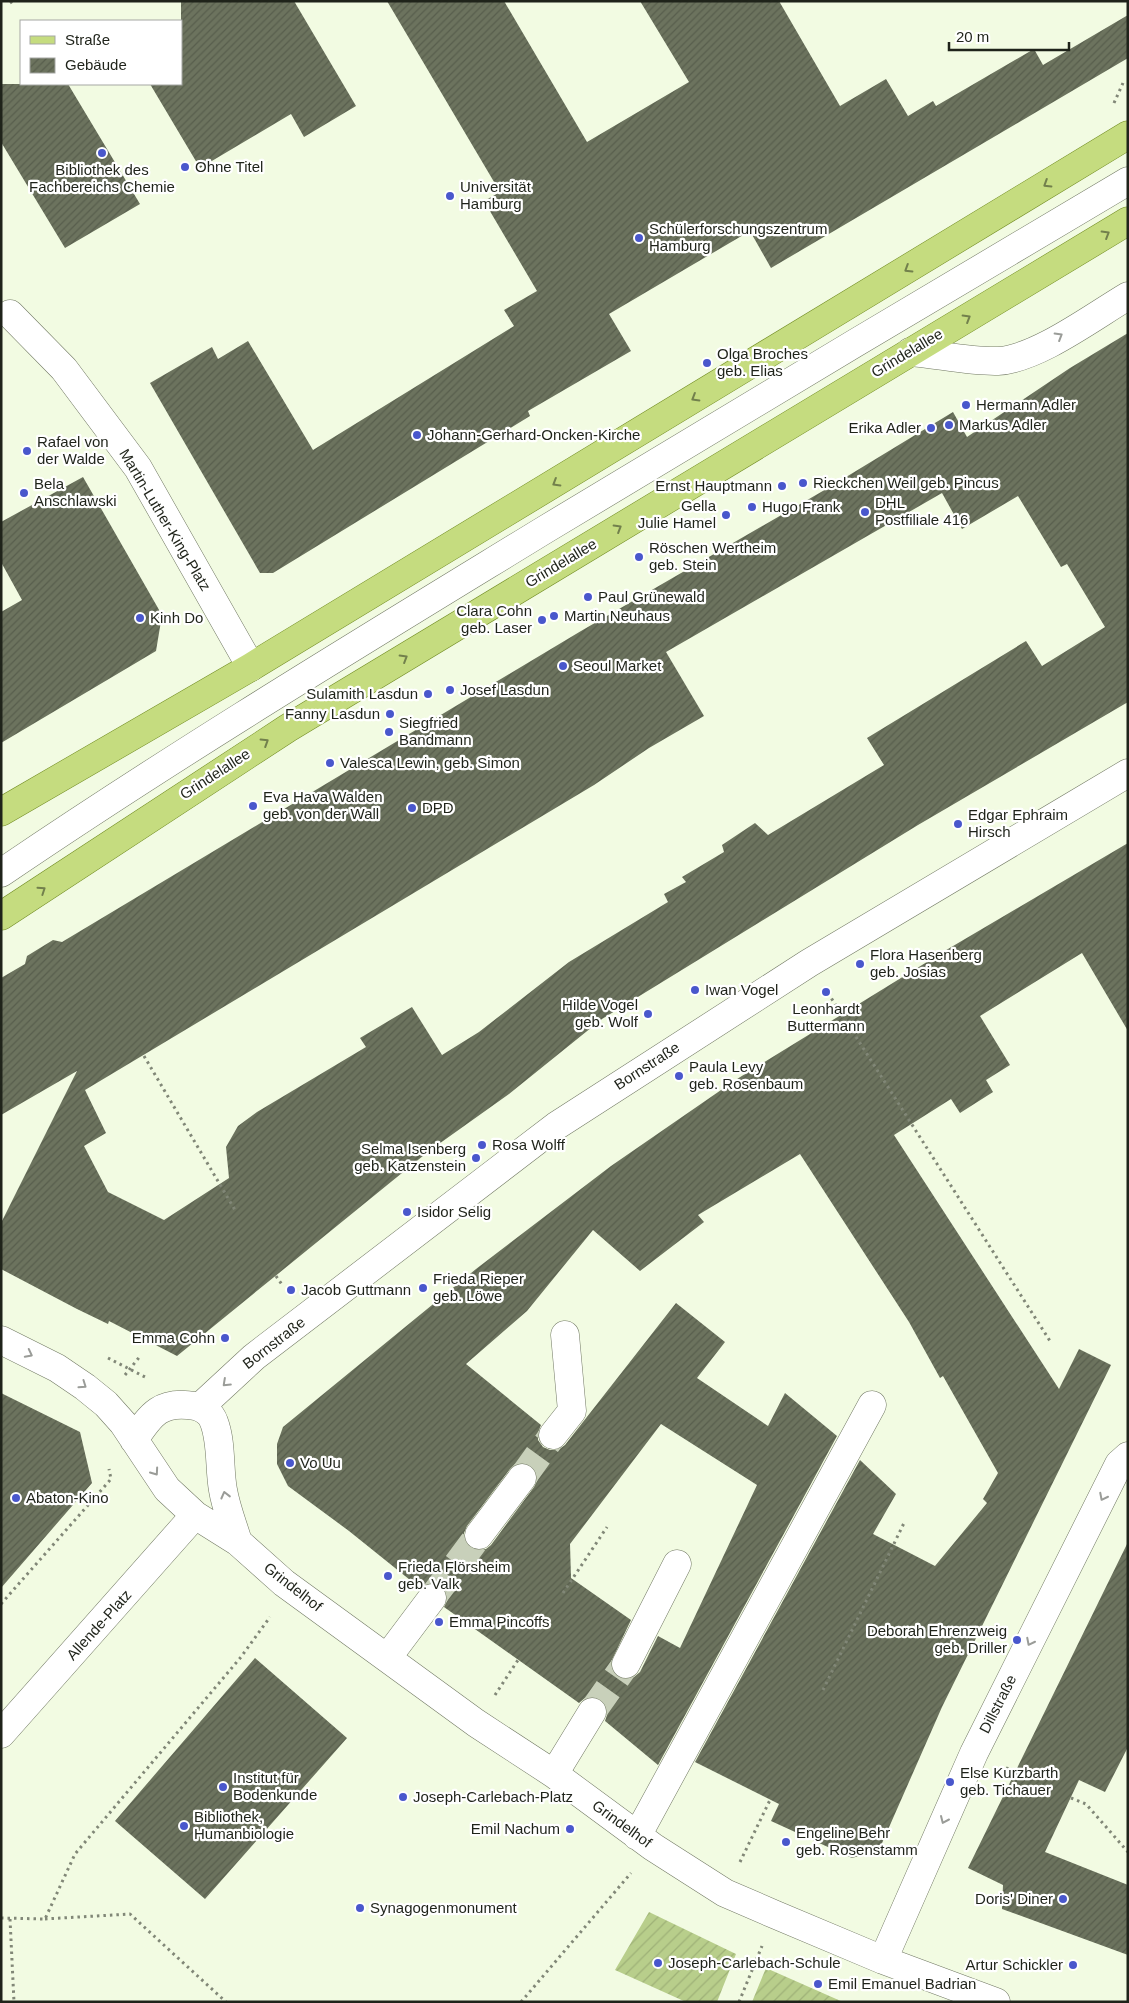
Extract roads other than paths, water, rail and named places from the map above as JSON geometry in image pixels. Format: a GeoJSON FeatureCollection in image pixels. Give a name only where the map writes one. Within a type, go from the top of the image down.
{"type":"FeatureCollection","features":[{"type":"Feature","properties":{"kind":"main road"},"geometry":{"type":"LineString","coordinates":[[1,812],[251,667],[1128,136]]}},
{"type":"Feature","properties":{"kind":"main road","name":"Grindelallee"},"geometry":{"type":"LineString","coordinates":[[1,916],[288,728],[1128,221]]}},
{"type":"Feature","properties":{"kind":"street"},"geometry":{"type":"LineString","coordinates":[[1,872],[111,798],[271,696],[923,302],[1128,181]]}},
{"type":"Feature","properties":{"kind":"street"},"geometry":{"type":"LineString","coordinates":[[910,352],[997,361],[1016,358],[1034,351],[1128,296]]}},
{"type":"Feature","properties":{"kind":"street","name":"Martin-Luther-King-Platz"},"geometry":{"type":"LineString","coordinates":[[10,314],[64,369],[138,468],[251,667]]}},
{"type":"Feature","properties":{"kind":"street","name":"Bornstraße"},"geometry":{"type":"LineString","coordinates":[[200,1407],[254,1357],[556,1126],[809,963],[1128,773]]}},
{"type":"Feature","properties":{"kind":"street"},"geometry":{"type":"LineString","coordinates":[[553,1435],[572,1411],[565,1335]]}},
{"type":"Feature","properties":{"kind":"street","name":"Grindelhof"},"geometry":{"type":"LineString","coordinates":[[1,1340],[57,1368],[106,1404],[134,1440],[167,1489],[195,1515],[238,1542],[284,1583],[476,1723],[554,1774],[645,1841],[725,1893],[883,1960],[996,2002]]}},
{"type":"Feature","properties":{"kind":"street"},"geometry":{"type":"LineString","coordinates":[[134,1440],[146,1421],[165,1406],[177,1403],[200,1407],[209,1414],[214,1422],[223,1492],[238,1542]]}},
{"type":"Feature","properties":{"kind":"street"},"geometry":{"type":"LineString","coordinates":[[645,1841],[872,1405]]}},
{"type":"Feature","properties":{"kind":"street","name":"Dillstraße"},"geometry":{"type":"LineString","coordinates":[[883,1960],[974,1753],[1119,1464],[1128,1456]]}},
{"type":"Feature","properties":{"kind":"street"},"geometry":{"type":"LineString","coordinates":[[479,1535],[522,1478]]}},
{"type":"Feature","properties":{"kind":"street","name":"Allende-Platz"},"geometry":{"type":"LineString","coordinates":[[1,1734],[195,1515]]}},
{"type":"Feature","properties":{"kind":"street"},"geometry":{"type":"LineString","coordinates":[[626,1664],[677,1564]]}},
{"type":"Feature","properties":{"kind":"street"},"geometry":{"type":"LineString","coordinates":[[387,1658],[432,1598]]}},
{"type":"Feature","properties":{"kind":"street"},"geometry":{"type":"LineString","coordinates":[[554,1774],[592,1712]]}},
{"type":"Feature","properties":{"kind":"tunnel"},"geometry":{"type":"LineString","coordinates":[[522,1478],[553,1435]]}},
{"type":"Feature","properties":{"kind":"tunnel"},"geometry":{"type":"LineString","coordinates":[[432,1598],[479,1535]]}},
{"type":"Feature","properties":{"kind":"tunnel"},"geometry":{"type":"LineString","coordinates":[[592,1712],[626,1664]]}},
{"type":"Feature","properties":{"kind":"place","name":"Bibliothek des Fachbereichs Chemie"},"geometry":{"type":"Point","coordinates":[102,153]}},
{"type":"Feature","properties":{"kind":"place","name":"Ohne Titel"},"geometry":{"type":"Point","coordinates":[185,167]}},
{"type":"Feature","properties":{"kind":"place","name":"Universität Hamburg"},"geometry":{"type":"Point","coordinates":[450,196]}},
{"type":"Feature","properties":{"kind":"place","name":"Schülerforschungszentrum Hamburg"},"geometry":{"type":"Point","coordinates":[639,238]}},
{"type":"Feature","properties":{"kind":"place","name":"Olga Broches geb. Elias"},"geometry":{"type":"Point","coordinates":[707,363]}},
{"type":"Feature","properties":{"kind":"place","name":"Hermann Adler"},"geometry":{"type":"Point","coordinates":[966,405]}},
{"type":"Feature","properties":{"kind":"place","name":"Markus Adler"},"geometry":{"type":"Point","coordinates":[949,425]}},
{"type":"Feature","properties":{"kind":"place","name":"Erika Adler"},"geometry":{"type":"Point","coordinates":[931,428]}},
{"type":"Feature","properties":{"kind":"place","name":"Johann-Gerhard-Oncken-Kirche"},"geometry":{"type":"Point","coordinates":[417,435]}},
{"type":"Feature","properties":{"kind":"place","name":"Rafael von der Walde"},"geometry":{"type":"Point","coordinates":[27,451]}},
{"type":"Feature","properties":{"kind":"place","name":"Rieckchen Weil geb. Pincus"},"geometry":{"type":"Point","coordinates":[803,483]}},
{"type":"Feature","properties":{"kind":"place","name":"Ernst Hauptmann"},"geometry":{"type":"Point","coordinates":[782,486]}},
{"type":"Feature","properties":{"kind":"place","name":"Bela Anschlawski"},"geometry":{"type":"Point","coordinates":[24,493]}},
{"type":"Feature","properties":{"kind":"place","name":"Hugo Frank"},"geometry":{"type":"Point","coordinates":[752,507]}},
{"type":"Feature","properties":{"kind":"place","name":"DHL Postfiliale 416"},"geometry":{"type":"Point","coordinates":[865,512]}},
{"type":"Feature","properties":{"kind":"place","name":"Gella Julie Hamel"},"geometry":{"type":"Point","coordinates":[726,515]}},
{"type":"Feature","properties":{"kind":"place","name":"Röschen Wertheim geb. Stein"},"geometry":{"type":"Point","coordinates":[639,557]}},
{"type":"Feature","properties":{"kind":"place","name":"Paul Grünewald"},"geometry":{"type":"Point","coordinates":[588,597]}},
{"type":"Feature","properties":{"kind":"place","name":"Martin Neuhaus"},"geometry":{"type":"Point","coordinates":[554,616]}},
{"type":"Feature","properties":{"kind":"place","name":"Kinh Do"},"geometry":{"type":"Point","coordinates":[140,618]}},
{"type":"Feature","properties":{"kind":"place","name":"Clara Cohn geb. Laser"},"geometry":{"type":"Point","coordinates":[542,620]}},
{"type":"Feature","properties":{"kind":"place","name":"Seoul Market"},"geometry":{"type":"Point","coordinates":[563,666]}},
{"type":"Feature","properties":{"kind":"place","name":"Josef Lasdun"},"geometry":{"type":"Point","coordinates":[450,690]}},
{"type":"Feature","properties":{"kind":"place","name":"Sulamith Lasdun"},"geometry":{"type":"Point","coordinates":[428,694]}},
{"type":"Feature","properties":{"kind":"place","name":"Fanny Lasdun"},"geometry":{"type":"Point","coordinates":[390,714]}},
{"type":"Feature","properties":{"kind":"place","name":"Siegfried Bandmann"},"geometry":{"type":"Point","coordinates":[389,732]}},
{"type":"Feature","properties":{"kind":"place","name":"Valesca Lewin, geb. Simon"},"geometry":{"type":"Point","coordinates":[330,763]}},
{"type":"Feature","properties":{"kind":"place","name":"Eva Hava Walden geb. von der Wall"},"geometry":{"type":"Point","coordinates":[253,806]}},
{"type":"Feature","properties":{"kind":"place","name":"DPD"},"geometry":{"type":"Point","coordinates":[412,808]}},
{"type":"Feature","properties":{"kind":"place","name":"Edgar Ephraim Hirsch"},"geometry":{"type":"Point","coordinates":[958,824]}},
{"type":"Feature","properties":{"kind":"place","name":"Flora Hasenberg geb. Josias"},"geometry":{"type":"Point","coordinates":[860,964]}},
{"type":"Feature","properties":{"kind":"place","name":"Iwan Vogel"},"geometry":{"type":"Point","coordinates":[695,990]}},
{"type":"Feature","properties":{"kind":"place","name":"Leonhardt Buttermann"},"geometry":{"type":"Point","coordinates":[826,992]}},
{"type":"Feature","properties":{"kind":"place","name":"Hilde Vogel geb. Wolf"},"geometry":{"type":"Point","coordinates":[648,1014]}},
{"type":"Feature","properties":{"kind":"place","name":"Paula Levy geb. Rosenbaum"},"geometry":{"type":"Point","coordinates":[679,1076]}},
{"type":"Feature","properties":{"kind":"place","name":"Rosa Wolff"},"geometry":{"type":"Point","coordinates":[482,1145]}},
{"type":"Feature","properties":{"kind":"place","name":"Selma Isenberg geb. Katzenstein"},"geometry":{"type":"Point","coordinates":[476,1158]}},
{"type":"Feature","properties":{"kind":"place","name":"Isidor Selig"},"geometry":{"type":"Point","coordinates":[407,1212]}},
{"type":"Feature","properties":{"kind":"place","name":"Frieda Rieper geb. Löwe"},"geometry":{"type":"Point","coordinates":[423,1288]}},
{"type":"Feature","properties":{"kind":"place","name":"Jacob Guttmann"},"geometry":{"type":"Point","coordinates":[291,1290]}},
{"type":"Feature","properties":{"kind":"place","name":"Emma Cohn"},"geometry":{"type":"Point","coordinates":[225,1338]}},
{"type":"Feature","properties":{"kind":"place","name":"Vo Uu"},"geometry":{"type":"Point","coordinates":[290,1463]}},
{"type":"Feature","properties":{"kind":"place","name":"Abaton-Kino"},"geometry":{"type":"Point","coordinates":[16,1498]}},
{"type":"Feature","properties":{"kind":"place","name":"Frieda Flörsheim geb. Valk"},"geometry":{"type":"Point","coordinates":[388,1576]}},
{"type":"Feature","properties":{"kind":"place","name":"Emma Pincoffs"},"geometry":{"type":"Point","coordinates":[439,1622]}},
{"type":"Feature","properties":{"kind":"place","name":"Deborah Ehrenzweig geb. Driller"},"geometry":{"type":"Point","coordinates":[1017,1640]}},
{"type":"Feature","properties":{"kind":"place","name":"Else Kurzbarth geb. Tichauer"},"geometry":{"type":"Point","coordinates":[950,1782]}},
{"type":"Feature","properties":{"kind":"place","name":"Institut für Bodenkunde"},"geometry":{"type":"Point","coordinates":[223,1787]}},
{"type":"Feature","properties":{"kind":"place","name":"Joseph-Carlebach-Platz"},"geometry":{"type":"Point","coordinates":[403,1797]}},
{"type":"Feature","properties":{"kind":"place","name":"Bibliothek, Humanbiologie"},"geometry":{"type":"Point","coordinates":[184,1826]}},
{"type":"Feature","properties":{"kind":"place","name":"Emil Nachum"},"geometry":{"type":"Point","coordinates":[570,1829]}},
{"type":"Feature","properties":{"kind":"place","name":"Engeline Behr geb. Rosenstamm"},"geometry":{"type":"Point","coordinates":[786,1842]}},
{"type":"Feature","properties":{"kind":"place","name":"Doris' Diner"},"geometry":{"type":"Point","coordinates":[1063,1899]}},
{"type":"Feature","properties":{"kind":"place","name":"Synagogenmonument"},"geometry":{"type":"Point","coordinates":[360,1908]}},
{"type":"Feature","properties":{"kind":"place","name":"Joseph-Carlebach-Schule"},"geometry":{"type":"Point","coordinates":[658,1963]}},
{"type":"Feature","properties":{"kind":"place","name":"Artur Schickler"},"geometry":{"type":"Point","coordinates":[1073,1965]}},
{"type":"Feature","properties":{"kind":"place","name":"Emil Emanuel Badrian"},"geometry":{"type":"Point","coordinates":[818,1984]}}]}
